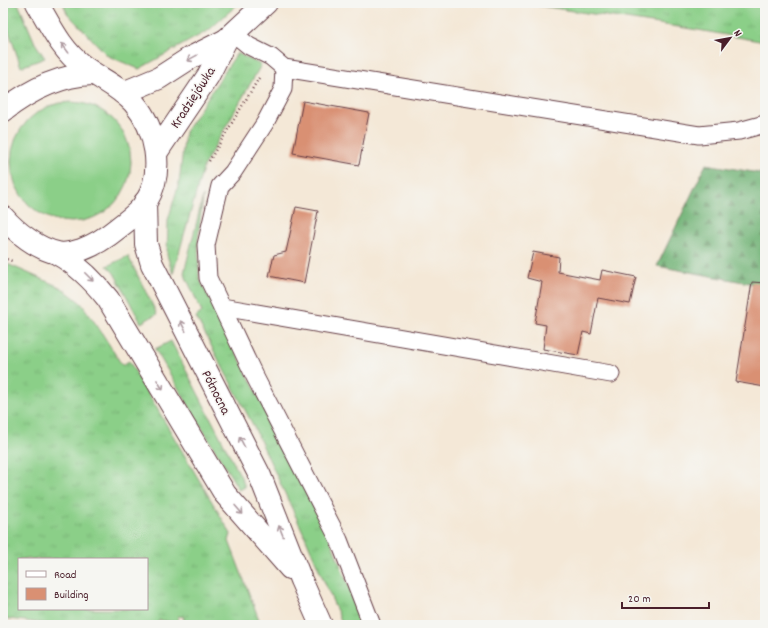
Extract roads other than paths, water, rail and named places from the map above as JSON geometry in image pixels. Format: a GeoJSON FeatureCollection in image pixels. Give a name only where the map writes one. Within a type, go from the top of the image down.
{"type":"FeatureCollection","features":[{"type":"Feature","properties":{"kind":"main road"},"geometry":{"type":"LineString","coordinates":[[37,3],[49,24],[70,54],[81,65],[123,92],[134,103],[143,115],[154,140],[156,153],[154,184],[146,202],[133,216],[101,240],[82,250],[58,254]]}},
{"type":"Feature","properties":{"kind":"main road","name":"Kradziejówka"},"geometry":{"type":"LineString","coordinates":[[123,92],[159,78],[190,58],[230,36],[266,3]]}},
{"type":"Feature","properties":{"kind":"main road","name":"Kradziejówka"},"geometry":{"type":"LineString","coordinates":[[156,153],[208,76],[230,36]]}},
{"type":"Feature","properties":{"kind":"main road"},"geometry":{"type":"LineString","coordinates":[[3,111],[42,86],[61,78],[77,74],[93,74]]}},
{"type":"Feature","properties":{"kind":"main road","name":"Północna"},"geometry":{"type":"LineString","coordinates":[[146,202],[146,244],[152,264],[260,476],[320,625]]}},
{"type":"Feature","properties":{"kind":"main road","name":"Północna"},"geometry":{"type":"LineString","coordinates":[[3,217],[8,224],[30,240],[58,254],[79,267],[108,299],[225,494],[301,580]]}},
{"type":"Feature","properties":{"kind":"lane"},"geometry":{"type":"LineString","coordinates":[[230,36],[271,57],[284,68],[699,135],[739,131],[765,124]]}},
{"type":"Feature","properties":{"kind":"lane"},"geometry":{"type":"LineString","coordinates":[[284,68],[283,89],[265,123],[233,172],[220,186],[206,245],[208,278],[254,375],[339,540],[372,625]]}},
{"type":"Feature","properties":{"kind":"lane"},"geometry":{"type":"LineString","coordinates":[[222,307],[611,374]]}}]}
